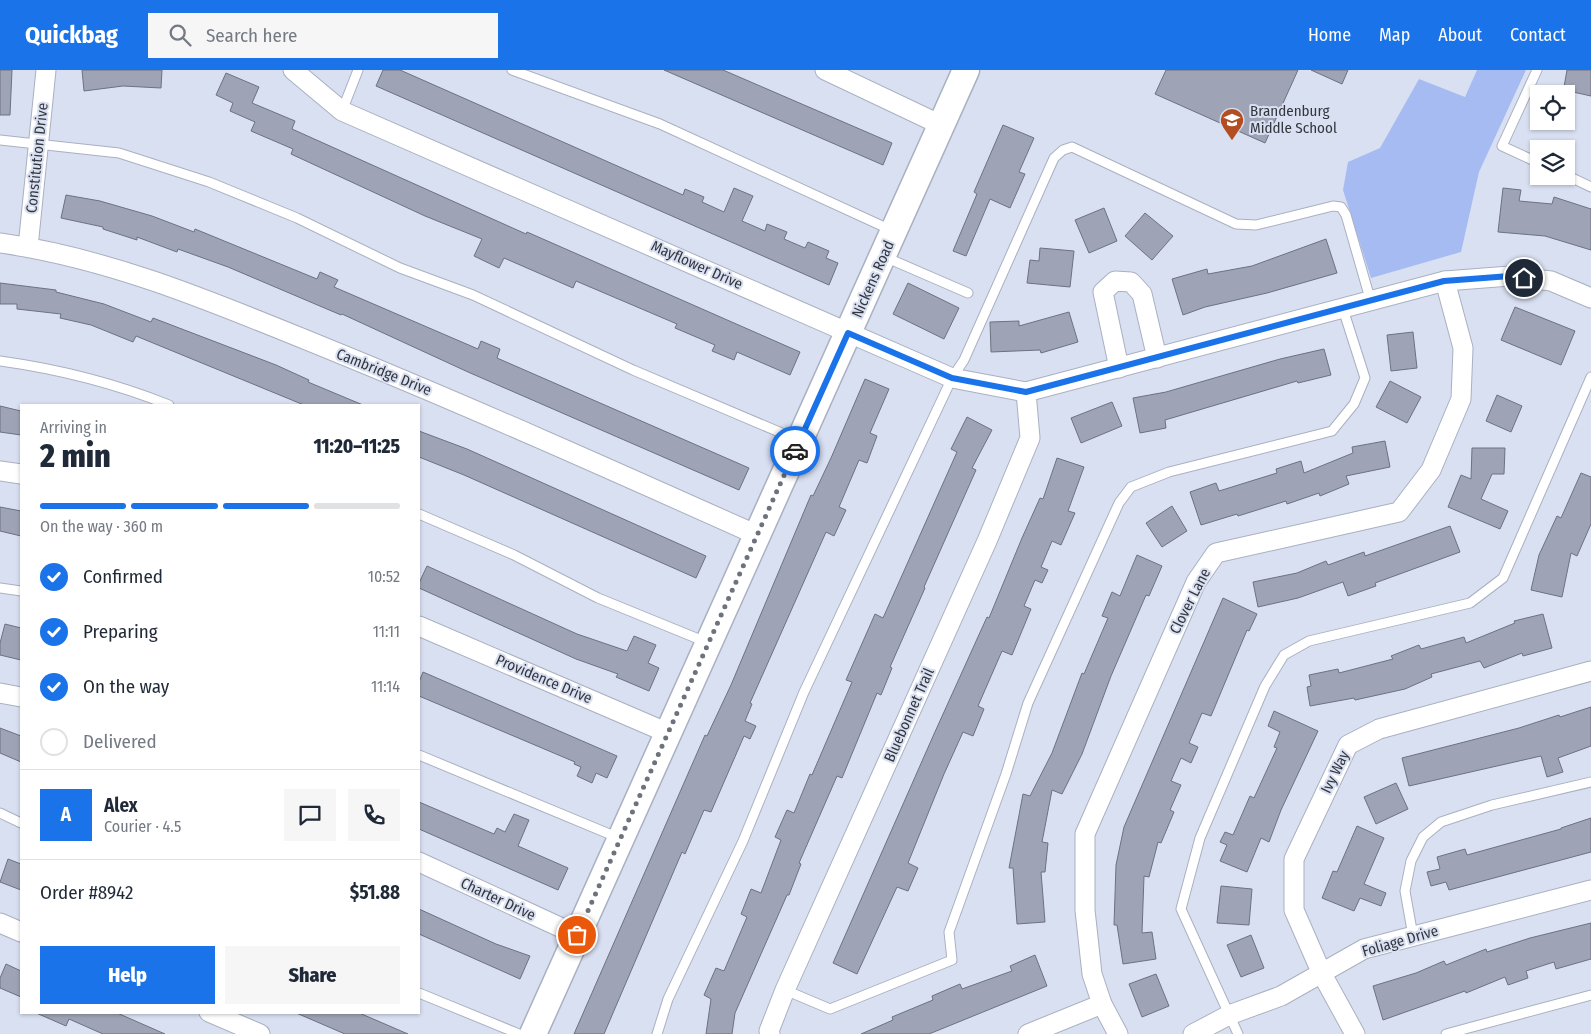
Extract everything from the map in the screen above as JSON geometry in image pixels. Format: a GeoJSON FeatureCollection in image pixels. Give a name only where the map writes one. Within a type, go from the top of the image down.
{"type":"FeatureCollection","features":[{"type":"Feature","properties":{"kind":"street","name":"Constitution Drive"},"geometry":{"type":"LineString","coordinates":[[28,247],[46,70]]}},
{"type":"Feature","properties":{"kind":"street","name":"Mayflower Drive"},"geometry":{"type":"LineString","coordinates":[[293,70],[342,111],[952,378],[1026,392],[1371,302],[1444,281],[1510,276],[1551,281],[1591,298]]}},
{"type":"Feature","properties":{"kind":"street"},"geometry":{"type":"LineString","coordinates":[[825,70],[941,125]]}},
{"type":"Feature","properties":{"kind":"street","name":"Nickens Road"},"geometry":{"type":"LineString","coordinates":[[533,1034],[966,70]]}},
{"type":"Feature","properties":{"kind":"street","name":"Cambridge Drive"},"geometry":{"type":"LineString","coordinates":[[0,243],[28,247],[121,269],[216,303],[449,398],[757,535]]}},
{"type":"Feature","properties":{"kind":"street"},"geometry":{"type":"LineString","coordinates":[[1119,368],[1103,292],[1115,281],[1132,282],[1142,294],[1157,358]]}},
{"type":"Feature","properties":{"kind":"street","name":"Clover Lane"},"geometry":{"type":"LineString","coordinates":[[1118,1034],[1102,1004],[1092,974],[1085,910],[1085,834],[1196,582],[1216,553],[1399,512],[1431,470],[1462,399],[1463,348],[1444,281]]}},
{"type":"Feature","properties":{"kind":"street","name":"Bluebonnet Trail"},"geometry":{"type":"LineString","coordinates":[[770,1034],[769,1031],[785,990],[987,541],[1030,438],[1026,392]]}},
{"type":"Feature","properties":{"kind":"street"},"geometry":{"type":"LineString","coordinates":[[0,471],[20,474]]}},
{"type":"Feature","properties":{"kind":"street","name":"Providence Drive"},"geometry":{"type":"LineString","coordinates":[[420,626],[668,733]]}},
{"type":"Feature","properties":{"kind":"street","name":"Ivy Way"},"geometry":{"type":"LineString","coordinates":[[1355,1034],[1322,974],[1294,910],[1294,860],[1348,745],[1379,728],[1591,671]]}},
{"type":"Feature","properties":{"kind":"street"},"geometry":{"type":"LineString","coordinates":[[0,693],[20,697]]}},
{"type":"Feature","properties":{"kind":"street","name":"Charter Drive"},"geometry":{"type":"LineString","coordinates":[[420,862],[577,935]]}},
{"type":"Feature","properties":{"kind":"street","name":"Foliage Drive"},"geometry":{"type":"LineString","coordinates":[[1192,1034],[1229,1016],[1281,996],[1364,949],[1591,890]]}},
{"type":"Feature","properties":{"kind":"street"},"geometry":{"type":"LineString","coordinates":[[0,923],[20,932]]}},
{"type":"Feature","properties":{"kind":"street"},"geometry":{"type":"LineString","coordinates":[[1028,1034],[1102,1004]]}},
{"type":"Feature","properties":{"kind":"street"},"geometry":{"type":"LineString","coordinates":[[214,1014],[260,1034]]}},
{"type":"Feature","properties":{"kind":"lane"},"geometry":{"type":"LineString","coordinates":[[342,111],[358,70]]}},
{"type":"Feature","properties":{"kind":"lane"},"geometry":{"type":"LineString","coordinates":[[512,70],[660,124],[894,231]]}},
{"type":"Feature","properties":{"kind":"lane"},"geometry":{"type":"LineString","coordinates":[[1530,159],[1502,146],[1537,70]]}},
{"type":"Feature","properties":{"kind":"lane"},"geometry":{"type":"LineString","coordinates":[[0,140],[119,153],[209,182],[297,218],[400,268],[473,295],[633,370],[800,441]]}},
{"type":"Feature","properties":{"kind":"lane"},"geometry":{"type":"LineString","coordinates":[[657,1034],[668,998],[743,841],[804,692],[952,378],[964,360],[1054,158],[1063,150],[1072,147],[1236,224],[1256,226],[1333,206],[1341,207],[1346,215],[1371,302]]}},
{"type":"Feature","properties":{"kind":"lane"},"geometry":{"type":"LineString","coordinates":[[1575,179],[1591,186]]}},
{"type":"Feature","properties":{"kind":"lane"},"geometry":{"type":"LineString","coordinates":[[882,256],[968,293]]}},
{"type":"Feature","properties":{"kind":"lane"},"geometry":{"type":"LineString","coordinates":[[785,990],[830,1010],[952,960],[948,932],[1006,774],[1028,703],[1119,503],[1131,487],[1168,472],[1332,432],[1354,404],[1365,378],[1343,309]]}},
{"type":"Feature","properties":{"kind":"lane"},"geometry":{"type":"LineString","coordinates":[[0,361],[73,373],[138,392],[167,404]]}},
{"type":"Feature","properties":{"kind":"lane"},"geometry":{"type":"LineString","coordinates":[[1238,1034],[1181,909],[1200,838],[1265,686],[1284,655],[1309,641],[1470,603],[1504,578],[1591,377]]}},
{"type":"Feature","properties":{"kind":"lane"},"geometry":{"type":"LineString","coordinates":[[420,514],[514,555],[598,598],[709,643]]}},
{"type":"Feature","properties":{"kind":"lane"},"geometry":{"type":"LineString","coordinates":[[0,588],[20,591]]}},
{"type":"Feature","properties":{"kind":"lane"},"geometry":{"type":"LineString","coordinates":[[420,755],[621,838]]}},
{"type":"Feature","properties":{"kind":"lane"},"geometry":{"type":"LineString","coordinates":[[1413,936],[1405,891],[1411,861],[1423,837],[1441,822],[1492,805],[1591,782]]}},
{"type":"Feature","properties":{"kind":"lane"},"geometry":{"type":"LineString","coordinates":[[0,814],[20,823]]}},
{"type":"Feature","properties":{"kind":"lane"},"geometry":{"type":"LineString","coordinates":[[420,993],[519,1034]]}},
{"type":"Feature","properties":{"kind":"lane"},"geometry":{"type":"LineString","coordinates":[[1446,1034],[1591,995]]}},
{"type":"Feature","properties":{"kind":"shaded area"},"geometry":{"type":"Polygon","coordinates":[[[1477,70],[1526,70],[1479,172],[1461,252],[1371,278],[1343,190],[1348,162],[1380,148],[1419,79],[1465,97],[1477,70]]]}},
{"type":"Feature","properties":{"kind":"building"},"geometry":{"type":"Polygon","coordinates":[[[0,70],[12,70],[10,115],[0,115],[0,70]]]}},
{"type":"Feature","properties":{"kind":"building"},"geometry":{"type":"Polygon","coordinates":[[[82,70],[162,70],[161,88],[123,86],[84,91],[82,70]]]}},
{"type":"Feature","properties":{"kind":"building"},"geometry":{"type":"Polygon","coordinates":[[[383,70],[400,70],[683,195],[685,189],[704,197],[702,202],[724,212],[734,188],[753,196],[742,221],[765,231],[767,224],[787,232],[784,239],[805,248],[808,242],[829,251],[826,258],[838,263],[829,285],[376,86],[383,70]]]}},
{"type":"Feature","properties":{"kind":"building"},"geometry":{"type":"Polygon","coordinates":[[[664,70],[723,70],[892,143],[883,165],[664,70]]]}},
{"type":"Feature","properties":{"kind":"building"},"geometry":{"type":"Polygon","coordinates":[[[1166,70],[1298,70],[1265,143],[1155,94],[1166,70]]]}},
{"type":"Feature","properties":{"kind":"building"},"geometry":{"type":"Polygon","coordinates":[[[1311,70],[1348,70],[1342,84],[1311,70]]]}},
{"type":"Feature","properties":{"kind":"building"},"geometry":{"type":"Polygon","coordinates":[[[1567,70],[1591,70],[1591,96],[1575,92],[1575,85],[1564,85],[1567,70]]]}},
{"type":"Feature","properties":{"kind":"building"},"geometry":{"type":"Polygon","coordinates":[[[226,73],[259,87],[252,103],[295,121],[292,129],[526,234],[527,232],[800,352],[790,375],[737,352],[734,360],[712,351],[715,345],[675,328],[677,324],[576,281],[573,288],[504,258],[499,268],[474,256],[482,239],[425,216],[291,154],[293,149],[251,131],[255,122],[230,111],[233,103],[216,95],[226,73]]]}},
{"type":"Feature","properties":{"kind":"building"},"geometry":{"type":"Polygon","coordinates":[[[1003,125],[1034,138],[1019,172],[1025,174],[1010,208],[990,199],[966,256],[953,251],[977,194],[974,192],[1003,125]]]}},
{"type":"Feature","properties":{"kind":"building"},"geometry":{"type":"Polygon","coordinates":[[[1503,188],[1521,190],[1519,201],[1552,204],[1554,197],[1591,209],[1591,250],[1545,236],[1498,232],[1503,188]]]}},
{"type":"Feature","properties":{"kind":"building"},"geometry":{"type":"Polygon","coordinates":[[[66,195],[100,201],[152,216],[194,232],[195,229],[317,279],[320,272],[338,280],[334,287],[478,349],[481,341],[500,349],[497,358],[749,468],[739,490],[468,372],[342,314],[228,267],[178,249],[177,252],[137,237],[137,240],[103,229],[103,227],[61,218],[66,195]]]}},
{"type":"Feature","properties":{"kind":"building"},"geometry":{"type":"Polygon","coordinates":[[[1104,208],[1117,241],[1089,253],[1075,220],[1104,208]]]}},
{"type":"Feature","properties":{"kind":"building"},"geometry":{"type":"Polygon","coordinates":[[[1145,213],[1173,236],[1152,260],[1125,236],[1145,213]]]}},
{"type":"Feature","properties":{"kind":"building"},"geometry":{"type":"Polygon","coordinates":[[[1326,239],[1337,273],[1267,293],[1205,307],[1183,315],[1172,279],[1207,269],[1208,274],[1252,266],[1326,239]]]}},
{"type":"Feature","properties":{"kind":"building"},"geometry":{"type":"Polygon","coordinates":[[[1040,248],[1074,251],[1070,287],[1027,283],[1030,260],[1039,261],[1040,248]]]}},
{"type":"Feature","properties":{"kind":"building"},"geometry":{"type":"Polygon","coordinates":[[[0,283],[56,290],[56,292],[104,304],[151,322],[153,318],[276,365],[309,380],[308,382],[361,404],[302,404],[136,336],[133,342],[91,325],[60,318],[61,314],[17,309],[17,304],[0,304],[0,283]]]}},
{"type":"Feature","properties":{"kind":"building"},"geometry":{"type":"Polygon","coordinates":[[[908,283],[959,308],[944,339],[893,314],[908,283]]]}},
{"type":"Feature","properties":{"kind":"building"},"geometry":{"type":"Polygon","coordinates":[[[1515,307],[1575,331],[1561,365],[1501,340],[1515,307]]]}},
{"type":"Feature","properties":{"kind":"building"},"geometry":{"type":"Polygon","coordinates":[[[1069,312],[1078,342],[1041,353],[1040,350],[991,352],[990,322],[1019,321],[1019,326],[1069,312]]]}},
{"type":"Feature","properties":{"kind":"building"},"geometry":{"type":"Polygon","coordinates":[[[1413,332],[1417,368],[1391,371],[1387,335],[1413,332]]]}},
{"type":"Feature","properties":{"kind":"building"},"geometry":{"type":"Polygon","coordinates":[[[1324,349],[1331,375],[1298,383],[1297,381],[1165,420],[1166,428],[1140,433],[1133,398],[1166,392],[1280,359],[1324,349]]]}},
{"type":"Feature","properties":{"kind":"building"},"geometry":{"type":"Polygon","coordinates":[[[865,379],[889,389],[870,433],[877,436],[867,463],[859,460],[839,507],[846,510],[834,536],[826,532],[750,703],[752,704],[745,721],[756,726],[750,739],[744,736],[711,812],[704,810],[685,854],[682,852],[604,1034],[574,1034],[705,735],[707,736],[731,685],[811,495],[813,496],[831,458],[865,379]]]}},
{"type":"Feature","properties":{"kind":"building"},"geometry":{"type":"Polygon","coordinates":[[[1390,381],[1421,397],[1407,423],[1376,407],[1390,381]]]}},
{"type":"Feature","properties":{"kind":"building"},"geometry":{"type":"Polygon","coordinates":[[[1497,395],[1522,406],[1511,432],[1486,421],[1497,395]]]}},
{"type":"Feature","properties":{"kind":"building"},"geometry":{"type":"Polygon","coordinates":[[[1112,402],[1122,426],[1081,443],[1071,418],[1112,402]]]}},
{"type":"Feature","properties":{"kind":"building"},"geometry":{"type":"Polygon","coordinates":[[[0,406],[20,411],[20,435],[0,432],[0,406]]]}},
{"type":"Feature","properties":{"kind":"building"},"geometry":{"type":"Polygon","coordinates":[[[967,417],[992,430],[972,468],[976,470],[890,667],[892,668],[881,695],[877,693],[842,778],[837,776],[799,863],[801,864],[789,895],[787,895],[735,1013],[732,1034],[706,1034],[711,999],[704,995],[716,968],[724,971],[747,917],[741,914],[751,889],[761,893],[781,840],[775,837],[787,810],[794,813],[810,774],[812,775],[852,682],[846,680],[875,614],[883,618],[957,452],[951,449],[967,417]]]}},
{"type":"Feature","properties":{"kind":"building"},"geometry":{"type":"Polygon","coordinates":[[[420,431],[467,449],[706,556],[696,578],[420,457],[420,431]]]}},
{"type":"Feature","properties":{"kind":"building"},"geometry":{"type":"Polygon","coordinates":[[[1385,441],[1390,467],[1346,476],[1349,484],[1320,496],[1319,493],[1287,504],[1286,501],[1201,525],[1190,492],[1216,483],[1219,491],[1277,473],[1276,469],[1301,461],[1304,473],[1353,453],[1352,447],[1385,441]]]}},
{"type":"Feature","properties":{"kind":"building"},"geometry":{"type":"Polygon","coordinates":[[[1472,448],[1505,448],[1504,474],[1492,474],[1481,499],[1508,511],[1500,529],[1448,507],[1461,475],[1471,479],[1472,448]]]}},
{"type":"Feature","properties":{"kind":"building"},"geometry":{"type":"Polygon","coordinates":[[[1057,458],[1084,467],[1068,511],[1075,513],[1061,545],[1052,541],[1041,567],[1048,570],[1042,583],[1035,580],[1024,606],[1031,609],[1012,655],[1002,651],[978,706],[984,709],[973,736],[963,732],[944,774],[908,863],[918,868],[908,891],[897,887],[857,974],[833,963],[934,734],[987,617],[989,618],[1040,498],[1043,499],[1057,458]]]}},
{"type":"Feature","properties":{"kind":"building"},"geometry":{"type":"Polygon","coordinates":[[[1581,473],[1591,477],[1591,524],[1577,556],[1571,553],[1562,597],[1531,590],[1539,555],[1557,516],[1561,518],[1581,473]]]}},
{"type":"Feature","properties":{"kind":"building"},"geometry":{"type":"Polygon","coordinates":[[[1172,506],[1187,531],[1162,547],[1146,523],[1172,506]]]}},
{"type":"Feature","properties":{"kind":"building"},"geometry":{"type":"Polygon","coordinates":[[[0,507],[20,511],[20,536],[0,531],[0,507]]]}},
{"type":"Feature","properties":{"kind":"building"},"geometry":{"type":"Polygon","coordinates":[[[1450,526],[1460,552],[1375,583],[1376,586],[1348,596],[1343,582],[1298,598],[1258,607],[1253,582],[1297,573],[1326,561],[1328,565],[1364,552],[1365,556],[1450,526]]]}},
{"type":"Feature","properties":{"kind":"building"},"geometry":{"type":"Polygon","coordinates":[[[1137,555],[1162,566],[1149,596],[1146,595],[1111,676],[1082,754],[1062,794],[1052,790],[1042,842],[1048,843],[1045,872],[1041,872],[1045,922],[1017,924],[1013,868],[1009,868],[1023,794],[1030,796],[1052,753],[1082,673],[1084,674],[1108,618],[1102,616],[1112,592],[1120,596],[1137,555]]]}},
{"type":"Feature","properties":{"kind":"building"},"geometry":{"type":"Polygon","coordinates":[[[427,566],[577,634],[627,651],[634,636],[656,645],[648,663],[659,668],[649,691],[616,677],[618,674],[576,659],[420,588],[420,581],[427,566]]]}},
{"type":"Feature","properties":{"kind":"building"},"geometry":{"type":"Polygon","coordinates":[[[1223,598],[1257,614],[1249,631],[1247,630],[1211,716],[1202,713],[1189,743],[1198,747],[1191,763],[1181,758],[1171,781],[1181,785],[1170,810],[1174,812],[1161,843],[1158,842],[1149,877],[1144,876],[1142,933],[1152,932],[1156,959],[1123,964],[1117,925],[1114,925],[1116,865],[1124,827],[1223,598]]]}},
{"type":"Feature","properties":{"kind":"building"},"geometry":{"type":"Polygon","coordinates":[[[1543,614],[1552,648],[1523,656],[1522,653],[1484,668],[1480,661],[1431,674],[1432,677],[1405,689],[1355,700],[1354,698],[1310,706],[1307,687],[1311,686],[1309,675],[1338,669],[1339,673],[1393,659],[1391,656],[1419,645],[1421,649],[1464,637],[1466,643],[1515,623],[1514,621],[1543,614]]]}},
{"type":"Feature","properties":{"kind":"building"},"geometry":{"type":"Polygon","coordinates":[[[5,624],[20,628],[20,660],[0,655],[0,643],[5,624]]]}},
{"type":"Feature","properties":{"kind":"building"},"geometry":{"type":"Polygon","coordinates":[[[423,672],[617,756],[607,778],[596,773],[592,783],[577,776],[581,767],[574,764],[575,762],[420,696],[420,680],[423,672]]]}},
{"type":"Feature","properties":{"kind":"building"},"geometry":{"type":"Polygon","coordinates":[[[1591,707],[1591,746],[1558,758],[1563,772],[1547,777],[1541,756],[1409,786],[1402,758],[1519,728],[1559,715],[1560,717],[1591,707]]]}},
{"type":"Feature","properties":{"kind":"building"},"geometry":{"type":"Polygon","coordinates":[[[1274,711],[1318,731],[1281,810],[1269,842],[1261,838],[1247,872],[1220,861],[1227,845],[1220,842],[1225,832],[1233,835],[1250,796],[1254,798],[1277,748],[1274,747],[1280,732],[1268,726],[1274,711]]]}},
{"type":"Feature","properties":{"kind":"building"},"geometry":{"type":"Polygon","coordinates":[[[0,728],[20,736],[20,762],[0,753],[0,728]]]}},
{"type":"Feature","properties":{"kind":"building"},"geometry":{"type":"Polygon","coordinates":[[[1396,783],[1408,809],[1376,824],[1364,797],[1396,783]]]}},
{"type":"Feature","properties":{"kind":"building"},"geometry":{"type":"Polygon","coordinates":[[[420,802],[494,834],[497,828],[505,832],[514,814],[529,820],[518,846],[568,868],[558,890],[420,829],[420,802]]]}},
{"type":"Feature","properties":{"kind":"building"},"geometry":{"type":"Polygon","coordinates":[[[1591,818],[1591,852],[1449,890],[1446,882],[1431,886],[1427,872],[1440,869],[1437,857],[1465,849],[1467,855],[1561,829],[1591,818]]]}},
{"type":"Feature","properties":{"kind":"building"},"geometry":{"type":"Polygon","coordinates":[[[1357,826],[1384,838],[1364,884],[1386,893],[1381,906],[1360,898],[1354,911],[1322,898],[1333,871],[1337,872],[1357,826]]]}},
{"type":"Feature","properties":{"kind":"building"},"geometry":{"type":"Polygon","coordinates":[[[8,859],[20,864],[20,890],[0,882],[8,859]]]}},
{"type":"Feature","properties":{"kind":"building"},"geometry":{"type":"Polygon","coordinates":[[[1221,886],[1252,889],[1249,925],[1217,923],[1221,886]]]}},
{"type":"Feature","properties":{"kind":"building"},"geometry":{"type":"Polygon","coordinates":[[[420,909],[496,944],[530,956],[520,979],[420,934],[420,909]]]}},
{"type":"Feature","properties":{"kind":"building"},"geometry":{"type":"Polygon","coordinates":[[[1591,923],[1591,959],[1556,969],[1554,962],[1526,971],[1528,978],[1508,985],[1505,977],[1466,993],[1465,991],[1383,1020],[1373,986],[1416,973],[1444,961],[1446,965],[1486,949],[1487,952],[1530,938],[1591,923]]]}},
{"type":"Feature","properties":{"kind":"building"},"geometry":{"type":"Polygon","coordinates":[[[1251,935],[1264,968],[1241,977],[1227,945],[1251,935]]]}},
{"type":"Feature","properties":{"kind":"building"},"geometry":{"type":"Polygon","coordinates":[[[1035,955],[1047,986],[929,1034],[861,1034],[893,1020],[892,1017],[933,1000],[932,996],[960,984],[962,989],[1012,971],[1010,966],[1035,955]]]}},
{"type":"Feature","properties":{"kind":"building"},"geometry":{"type":"Polygon","coordinates":[[[6,964],[20,971],[20,997],[0,988],[0,978],[6,964]]]}},
{"type":"Feature","properties":{"kind":"building"},"geometry":{"type":"Polygon","coordinates":[[[1156,974],[1169,1006],[1142,1017],[1129,984],[1156,974]]]}},
{"type":"Feature","properties":{"kind":"building"},"geometry":{"type":"Polygon","coordinates":[[[39,1014],[120,1014],[165,1034],[103,1034],[69,1019],[66,1026],[39,1014]]]}},
{"type":"Feature","properties":{"kind":"building"},"geometry":{"type":"Polygon","coordinates":[[[299,1014],[362,1014],[408,1034],[345,1034],[299,1014]]]}},
{"type":"Feature","properties":{"kind":"way so far"},"geometry":{"type":"LineString","coordinates":[[577,935],[795,451]]}},
{"type":"Feature","properties":{"kind":"place","name":"Brandenburg Middle School"},"geometry":{"type":"Point","coordinates":[1232,141]}},
{"type":"Feature","properties":{"kind":"route"},"geometry":{"type":"LineString","coordinates":[[795,451],[848,333],[952,378],[1026,392],[1444,281],[1510,276],[1524,278]]}}]}
